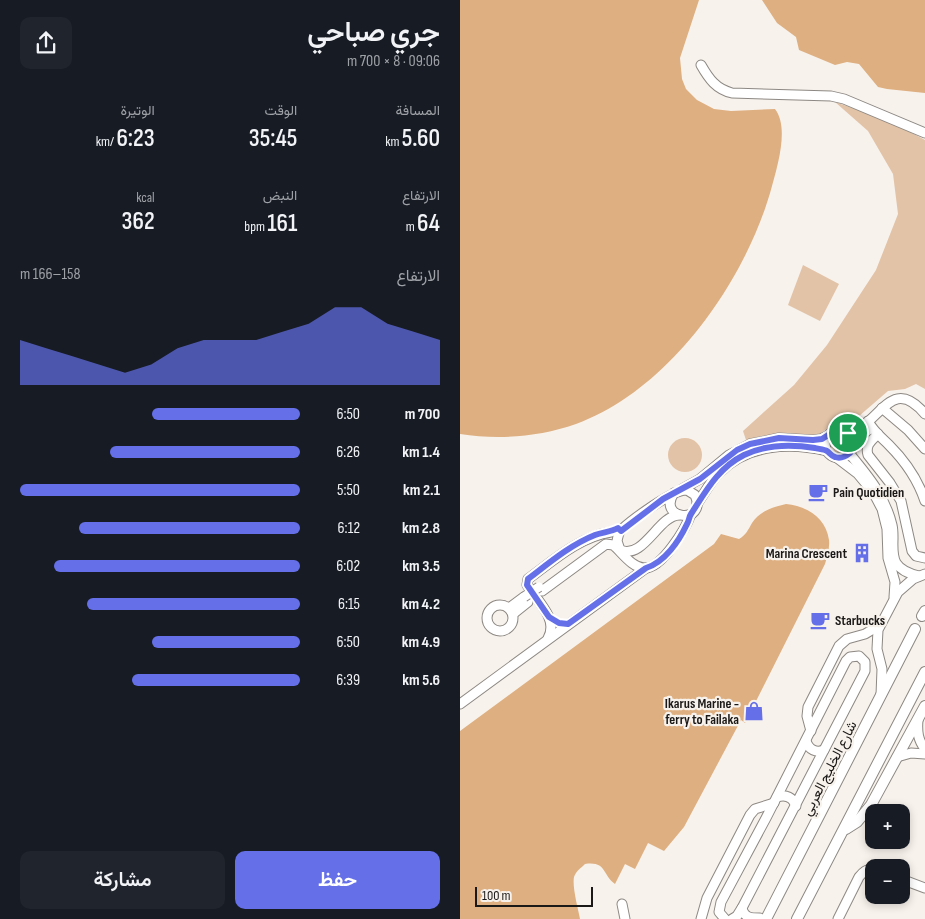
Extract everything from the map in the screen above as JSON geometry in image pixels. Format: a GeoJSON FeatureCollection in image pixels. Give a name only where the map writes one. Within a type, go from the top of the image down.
{"type":"FeatureCollection","features":[{"type":"Feature","properties":{"kind":"main road","name":"شارع الخليج العربي"},"geometry":{"type":"LineString","coordinates":[[762,919],[772,907],[916,630]]}},
{"type":"Feature","properties":{"kind":"main road"},"geometry":{"type":"LineString","coordinates":[[797,919],[802,914],[925,672]]}},
{"type":"Feature","properties":{"kind":"main road"},"geometry":{"type":"LineString","coordinates":[[845,829],[857,822],[871,805],[925,706]]}},
{"type":"Feature","properties":{"kind":"street"},"geometry":{"type":"LineString","coordinates":[[701,65],[713,83],[732,94],[831,96],[844,99],[925,133]]}},
{"type":"Feature","properties":{"kind":"street"},"geometry":{"type":"LineString","coordinates":[[925,414],[912,401],[904,398],[896,399],[882,408],[872,428],[867,452],[901,501],[912,551],[916,556],[925,558]]}},
{"type":"Feature","properties":{"kind":"street"},"geometry":{"type":"LineString","coordinates":[[882,408],[908,430],[925,450]]}},
{"type":"Feature","properties":{"kind":"street"},"geometry":{"type":"LineString","coordinates":[[620,550],[617,541],[621,531],[660,501],[705,474],[729,455],[750,444],[779,438],[822,439],[837,431],[848,433],[872,428]]}},
{"type":"Feature","properties":{"kind":"street"},"geometry":{"type":"LineString","coordinates":[[837,458],[850,453],[853,444],[861,435],[872,428]]}},
{"type":"Feature","properties":{"kind":"street"},"geometry":{"type":"LineString","coordinates":[[872,428],[894,450],[908,468],[925,501]]}},
{"type":"Feature","properties":{"kind":"street"},"geometry":{"type":"LineString","coordinates":[[848,433],[852,438],[853,444]]}},
{"type":"Feature","properties":{"kind":"street"},"geometry":{"type":"LineString","coordinates":[[827,451],[826,442],[829,435]]}},
{"type":"Feature","properties":{"kind":"street"},"geometry":{"type":"LineString","coordinates":[[460,704],[568,624],[654,564],[671,549],[682,533],[697,504],[718,474],[729,464],[746,454],[767,448],[791,445],[827,451],[858,474],[873,492],[882,509],[887,529],[888,558],[895,582],[894,597]]}},
{"type":"Feature","properties":{"kind":"street"},"geometry":{"type":"LineString","coordinates":[[850,453],[884,499],[893,527]]}},
{"type":"Feature","properties":{"kind":"street"},"geometry":{"type":"LineString","coordinates":[[678,491],[692,492],[697,500],[697,504]]}},
{"type":"Feature","properties":{"kind":"street"},"geometry":{"type":"LineString","coordinates":[[678,491],[670,501],[670,506],[679,515]]}},
{"type":"Feature","properties":{"kind":"street"},"geometry":{"type":"LineString","coordinates":[[901,501],[893,527],[893,553],[896,563],[908,573],[922,575]]}},
{"type":"Feature","properties":{"kind":"street"},"geometry":{"type":"LineString","coordinates":[[620,550],[629,551],[638,548],[670,517],[691,514]]}},
{"type":"Feature","properties":{"kind":"street"},"geometry":{"type":"LineString","coordinates":[[540,589],[611,532],[618,528],[621,531]]}},
{"type":"Feature","properties":{"kind":"street"},"geometry":{"type":"LineString","coordinates":[[548,639],[552,625],[549,617],[527,585],[528,579],[573,546],[597,534],[611,532]]}},
{"type":"Feature","properties":{"kind":"street"},"geometry":{"type":"LineString","coordinates":[[511,611],[606,544],[613,544],[634,565],[646,568]]}},
{"type":"Feature","properties":{"kind":"street"},"geometry":{"type":"LineString","coordinates":[[629,581],[633,569],[630,561]]}},
{"type":"Feature","properties":{"kind":"street"},"geometry":{"type":"LineString","coordinates":[[880,699],[882,669],[877,636],[880,625],[894,597],[903,587],[922,575]]}},
{"type":"Feature","properties":{"kind":"street"},"geometry":{"type":"LineString","coordinates":[[549,617],[559,623],[568,624]]}},
{"type":"Feature","properties":{"kind":"street"},"geometry":{"type":"LineString","coordinates":[[811,731],[807,716],[808,706],[838,646],[846,639],[866,634],[880,625]]}},
{"type":"Feature","properties":{"kind":"street"},"geometry":{"type":"LineString","coordinates":[[725,919],[719,912],[719,904],[806,741],[846,661],[853,656],[862,658],[865,662],[865,671],[742,908],[737,916],[732,919]]}},
{"type":"Feature","properties":{"kind":"street"},"geometry":{"type":"LineString","coordinates":[[918,720],[919,740],[925,749]]}},
{"type":"Feature","properties":{"kind":"street"},"geometry":{"type":"LineString","coordinates":[[806,741],[814,751],[824,750]]}},
{"type":"Feature","properties":{"kind":"street"},"geometry":{"type":"LineString","coordinates":[[897,757],[911,753],[925,754]]}},
{"type":"Feature","properties":{"kind":"street"},"geometry":{"type":"LineString","coordinates":[[701,919],[707,898],[750,815],[755,809],[785,796],[792,799],[796,806]]}},
{"type":"Feature","properties":{"kind":"street"},"geometry":{"type":"LineString","coordinates":[[838,919],[859,877],[865,871]]}},
{"type":"Feature","properties":{"kind":"street"},"geometry":{"type":"LineString","coordinates":[[910,882],[925,888]]}},
{"type":"Feature","properties":{"kind":"street"},"geometry":{"type":"LineString","coordinates":[[622,904],[625,919]]}},
{"type":"Feature","properties":{"kind":"street"},"geometry":{"type":"LineString","coordinates":[[742,908],[743,913],[748,917],[762,919]]}},
{"type":"Feature","properties":{"kind":"shaded area"},"geometry":{"type":"Polygon","coordinates":[[[460,0],[699,0],[680,58],[682,79],[686,89],[697,100],[714,109],[731,111],[775,109],[781,126],[782,135],[779,157],[760,222],[744,258],[724,293],[700,327],[673,358],[643,386],[610,408],[576,424],[548,432],[504,437],[460,434],[460,0]]]}},
{"type":"Feature","properties":{"kind":"shaded area"},"geometry":{"type":"Polygon","coordinates":[[[762,0],[925,0],[925,93],[878,87],[859,64],[847,62],[835,65],[799,50],[796,37],[777,23],[762,0]]]}},
{"type":"Feature","properties":{"kind":"shaded area"},"geometry":{"type":"Polygon","coordinates":[[[835,102],[890,121],[925,140],[925,389],[916,384],[905,389],[888,391],[851,423],[832,425],[818,435],[785,433],[746,440],[743,431],[794,385],[827,345],[876,270],[898,214],[893,174],[868,131],[835,102]]]}},
{"type":"Feature","properties":{"kind":"shaded area"},"geometry":{"type":"Polygon","coordinates":[[[803,265],[839,284],[820,321],[788,305],[803,265]]]}},
{"type":"Feature","properties":{"kind":"shaded area"},"geometry":{"type":"Polygon","coordinates":[[[836,435],[844,435],[849,440],[847,451],[836,453],[831,448],[831,440],[836,435]]]}},
{"type":"Feature","properties":{"kind":"shaded area"},"geometry":{"type":"Polygon","coordinates":[[[685,438],[692,439],[697,443],[701,448],[701,462],[697,467],[692,471],[685,472],[678,471],[673,467],[669,462],[668,455],[669,448],[673,443],[678,439],[685,438]]]}},
{"type":"Feature","properties":{"kind":"shaded area"},"geometry":{"type":"Polygon","coordinates":[[[786,504],[808,510],[820,519],[824,525],[829,543],[825,564],[745,723],[741,720],[684,827],[664,851],[648,843],[635,869],[625,864],[615,884],[601,867],[585,864],[574,877],[574,892],[580,919],[460,919],[460,731],[714,544],[721,534],[739,539],[759,515],[772,508],[786,504]]]}},
{"type":"Feature","properties":{"kind":"place","name":"Pain Quotidien"},"geometry":{"type":"Point","coordinates":[818,492]}},
{"type":"Feature","properties":{"kind":"place","name":"Marina Crescent"},"geometry":{"type":"Point","coordinates":[862,553]}},
{"type":"Feature","properties":{"kind":"place","name":"Starbucks"},"geometry":{"type":"Point","coordinates":[820,620]}},
{"type":"Feature","properties":{"kind":"place","name":"Ikarus Marine - ferry to Failaka"},"geometry":{"type":"Point","coordinates":[754,711]}},
{"type":"Feature","properties":{"kind":"route"},"geometry":{"type":"LineString","coordinates":[[841,430],[848,433],[852,438],[853,447],[850,453],[842,458],[833,457],[827,451],[820,449],[791,445],[756,450],[729,464],[714,479],[691,514],[676,543],[663,557],[568,624],[554,622],[527,585],[528,579],[573,546],[597,534],[611,532],[618,528],[621,531],[663,499],[700,479],[737,450],[750,444],[779,438],[813,440],[822,439],[833,432],[841,430]]}}]}
